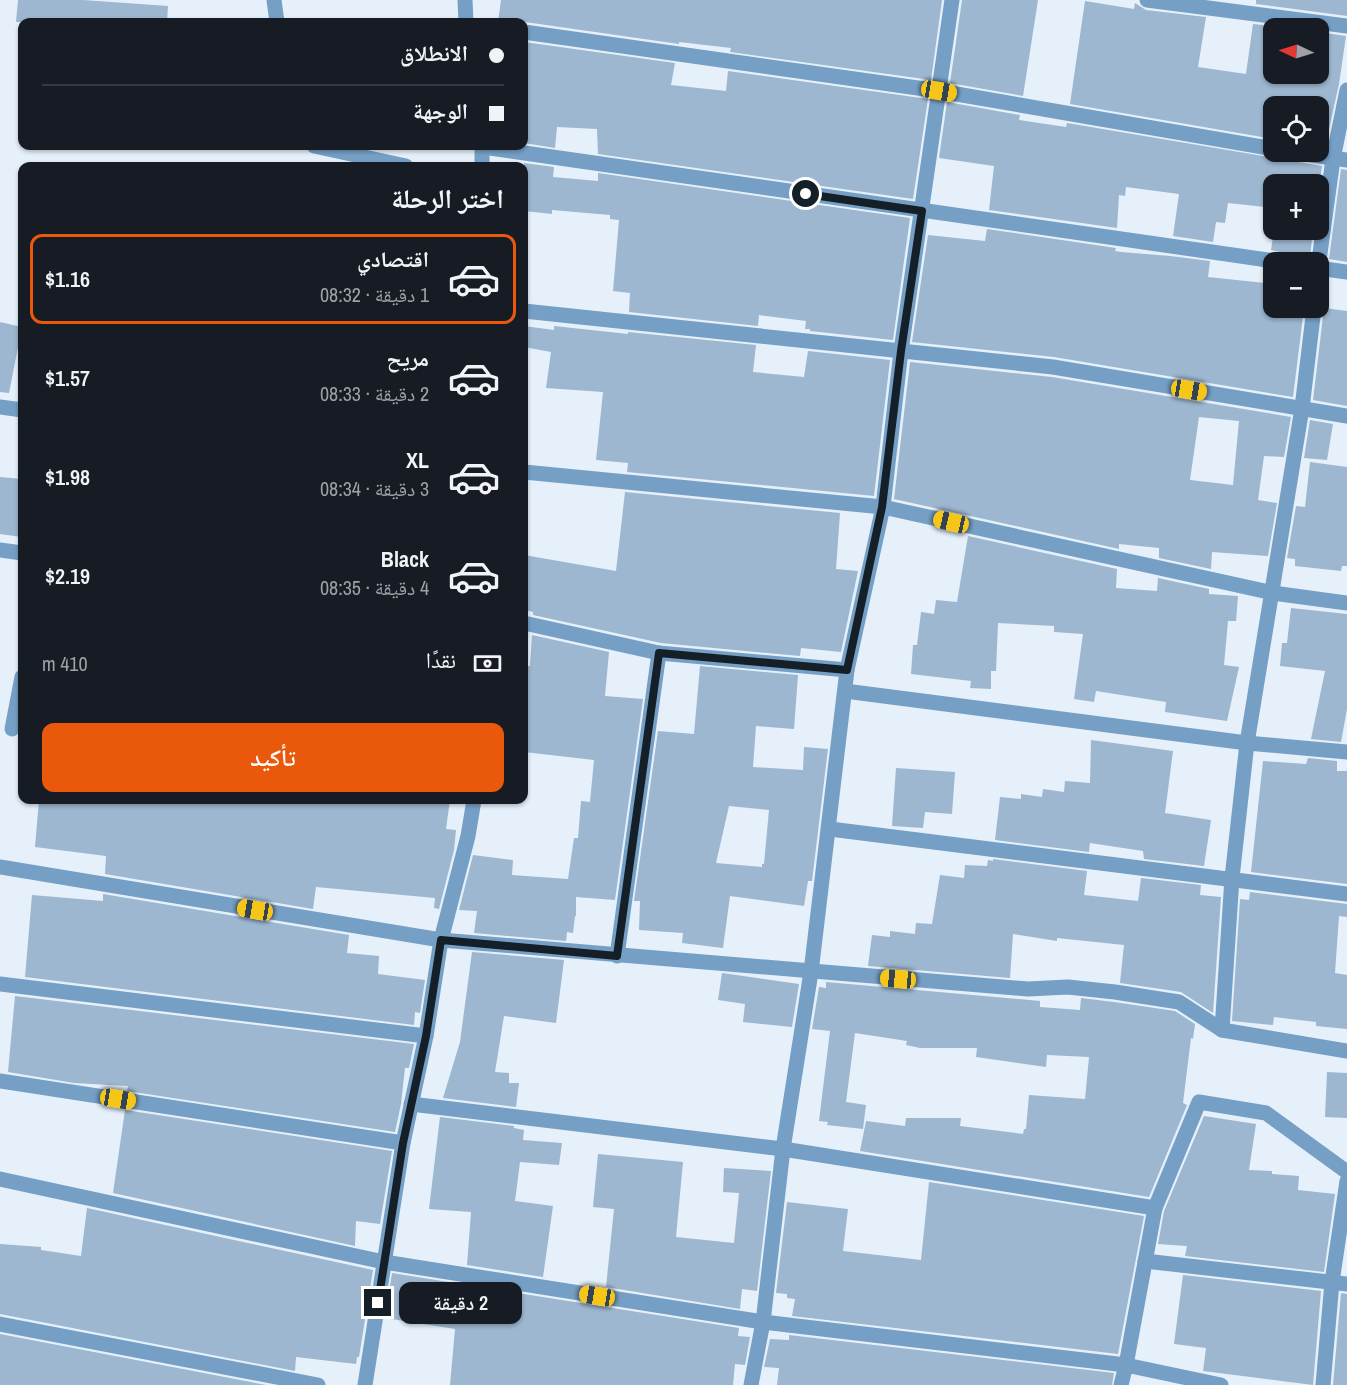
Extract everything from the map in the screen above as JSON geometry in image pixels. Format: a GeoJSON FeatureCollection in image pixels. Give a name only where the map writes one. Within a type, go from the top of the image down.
{"type":"FeatureCollection","features":[{"type":"Feature","properties":{"kind":"street"},"geometry":{"type":"LineString","coordinates":[[274,0],[276,18]]}},
{"type":"Feature","properties":{"kind":"street"},"geometry":{"type":"LineString","coordinates":[[465,0],[466,18]]}},
{"type":"Feature","properties":{"kind":"street"},"geometry":{"type":"LineString","coordinates":[[751,1385],[763,1322],[783,1149],[811,972],[830,829],[847,670],[882,507],[901,351],[952,0]]}},
{"type":"Feature","properties":{"kind":"street"},"geometry":{"type":"LineString","coordinates":[[1147,0],[1347,26]]}},
{"type":"Feature","properties":{"kind":"street"},"geometry":{"type":"LineString","coordinates":[[528,33],[939,91],[1263,146]]}},
{"type":"Feature","properties":{"kind":"street"},"geometry":{"type":"LineString","coordinates":[[1321,252],[1340,160],[1347,90]]}},
{"type":"Feature","properties":{"kind":"street"},"geometry":{"type":"LineString","coordinates":[[332,150],[388,162]]}},
{"type":"Feature","properties":{"kind":"street"},"geometry":{"type":"LineString","coordinates":[[510,150],[1263,259]]}},
{"type":"Feature","properties":{"kind":"street"},"geometry":{"type":"LineString","coordinates":[[1329,270],[1347,272]]}},
{"type":"Feature","properties":{"kind":"street"},"geometry":{"type":"LineString","coordinates":[[528,310],[1053,367],[1347,416]]}},
{"type":"Feature","properties":{"kind":"street"},"geometry":{"type":"LineString","coordinates":[[1222,1030],[1232,878],[1247,743],[1302,408],[1313,318]]}},
{"type":"Feature","properties":{"kind":"street"},"geometry":{"type":"LineString","coordinates":[[0,407],[18,409]]}},
{"type":"Feature","properties":{"kind":"street"},"geometry":{"type":"LineString","coordinates":[[528,472],[882,507],[1272,593],[1347,603]]}},
{"type":"Feature","properties":{"kind":"street"},"geometry":{"type":"LineString","coordinates":[[0,550],[18,552]]}},
{"type":"Feature","properties":{"kind":"street"},"geometry":{"type":"LineString","coordinates":[[528,624],[659,653],[847,670]]}},
{"type":"Feature","properties":{"kind":"street"},"geometry":{"type":"LineString","coordinates":[[617,956],[659,653]]}},
{"type":"Feature","properties":{"kind":"street"},"geometry":{"type":"LineString","coordinates":[[845,691],[1247,743],[1347,752]]}},
{"type":"Feature","properties":{"kind":"street"},"geometry":{"type":"LineString","coordinates":[[12,729],[18,698]]}},
{"type":"Feature","properties":{"kind":"street"},"geometry":{"type":"LineString","coordinates":[[365,1385],[403,1143],[426,1036],[441,940],[468,836],[473,804]]}},
{"type":"Feature","properties":{"kind":"street"},"geometry":{"type":"LineString","coordinates":[[830,829],[1347,894]]}},
{"type":"Feature","properties":{"kind":"street"},"geometry":{"type":"LineString","coordinates":[[0,867],[441,940],[1028,989],[1068,987],[1115,992],[1179,1002],[1222,1030],[1347,1051]]}},
{"type":"Feature","properties":{"kind":"street"},"geometry":{"type":"LineString","coordinates":[[0,984],[426,1036]]}},
{"type":"Feature","properties":{"kind":"street"},"geometry":{"type":"LineString","coordinates":[[0,1081],[403,1143]]}},
{"type":"Feature","properties":{"kind":"street"},"geometry":{"type":"LineString","coordinates":[[1121,1385],[1155,1208],[1199,1102],[1266,1113],[1347,1172]]}},
{"type":"Feature","properties":{"kind":"street"},"geometry":{"type":"LineString","coordinates":[[411,1104],[783,1149],[1155,1208]]}},
{"type":"Feature","properties":{"kind":"street"},"geometry":{"type":"LineString","coordinates":[[0,1179],[384,1262],[763,1322],[1126,1365],[1221,1385]]}},
{"type":"Feature","properties":{"kind":"street"},"geometry":{"type":"LineString","coordinates":[[1323,1385],[1339,1283],[1347,1181]]}},
{"type":"Feature","properties":{"kind":"street"},"geometry":{"type":"LineString","coordinates":[[1145,1261],[1339,1283]]}},
{"type":"Feature","properties":{"kind":"street"},"geometry":{"type":"LineString","coordinates":[[0,1324],[318,1385]]}},
{"type":"Feature","properties":{"kind":"building"},"geometry":{"type":"Polygon","coordinates":[[[18,0],[83,0],[168,6],[167,18],[18,18],[16,22],[18,0]]]}},
{"type":"Feature","properties":{"kind":"building"},"geometry":{"type":"Polygon","coordinates":[[[501,0],[942,0],[931,80],[730,52],[731,48],[679,42],[679,44],[528,22],[528,18],[499,18],[501,0]]]}},
{"type":"Feature","properties":{"kind":"building"},"geometry":{"type":"Polygon","coordinates":[[[962,0],[1038,0],[1023,96],[950,83],[962,0]]]}},
{"type":"Feature","properties":{"kind":"building"},"geometry":{"type":"Polygon","coordinates":[[[1256,0],[1347,0],[1347,16],[1256,4],[1256,0]]]}},
{"type":"Feature","properties":{"kind":"building"},"geometry":{"type":"Polygon","coordinates":[[[1085,1],[1134,9],[1135,3],[1146,10],[1206,17],[1198,67],[1246,74],[1253,24],[1263,25],[1263,84],[1329,84],[1329,34],[1346,36],[1329,129],[1329,96],[1263,96],[1263,137],[1070,104],[1085,1]]]}},
{"type":"Feature","properties":{"kind":"building"},"geometry":{"type":"Polygon","coordinates":[[[528,43],[675,63],[671,85],[726,91],[728,71],[928,99],[913,199],[598,154],[597,129],[557,127],[555,148],[528,144],[528,43]]]}},
{"type":"Feature","properties":{"kind":"building"},"geometry":{"type":"Polygon","coordinates":[[[947,102],[1020,115],[1019,120],[1066,127],[1067,123],[1263,156],[1263,162],[1298,162],[1322,166],[1321,174],[1263,174],[1263,207],[1228,203],[1225,223],[1216,222],[1213,242],[1173,236],[1179,194],[1126,187],[1125,196],[1119,195],[1117,228],[989,210],[994,166],[939,158],[947,102]]]}},
{"type":"Feature","properties":{"kind":"building"},"geometry":{"type":"Polygon","coordinates":[[[528,164],[554,167],[553,177],[598,181],[598,173],[910,218],[893,340],[810,331],[810,329],[805,329],[806,321],[759,315],[758,326],[629,312],[630,293],[613,291],[619,220],[610,219],[610,215],[552,210],[552,214],[528,211],[528,164]]]}},
{"type":"Feature","properties":{"kind":"building"},"geometry":{"type":"Polygon","coordinates":[[[1341,169],[1347,170],[1347,262],[1329,259],[1341,169]]]}},
{"type":"Feature","properties":{"kind":"building"},"geometry":{"type":"Polygon","coordinates":[[[987,229],[1116,248],[1115,251],[1121,252],[1210,261],[1208,277],[1263,283],[1263,318],[1303,318],[1293,397],[1054,357],[912,342],[928,235],[985,241],[987,229]]]}},
{"type":"Feature","properties":{"kind":"building"},"geometry":{"type":"Polygon","coordinates":[[[1272,240],[1312,240],[1311,252],[1271,250],[1272,240]]]}},
{"type":"Feature","properties":{"kind":"building"},"geometry":{"type":"Polygon","coordinates":[[[1329,309],[1347,311],[1347,406],[1313,400],[1323,318],[1329,318],[1329,309]]]}},
{"type":"Feature","properties":{"kind":"building"},"geometry":{"type":"Polygon","coordinates":[[[0,322],[18,326],[18,347],[9,393],[0,392],[0,322]]]}},
{"type":"Feature","properties":{"kind":"building"},"geometry":{"type":"Polygon","coordinates":[[[554,326],[756,345],[753,372],[804,377],[808,351],[890,360],[874,496],[627,472],[628,463],[596,460],[603,392],[546,388],[551,352],[528,348],[528,327],[554,330],[554,326]]]}},
{"type":"Feature","properties":{"kind":"building"},"geometry":{"type":"Polygon","coordinates":[[[910,362],[1052,377],[1291,417],[1284,457],[1264,456],[1258,500],[1277,503],[1268,556],[1212,552],[1211,569],[1159,558],[1159,548],[1119,544],[1119,549],[894,499],[910,362]],[[1199,417],[1190,480],[1233,485],[1239,421],[1199,417]]]}},
{"type":"Feature","properties":{"kind":"building"},"geometry":{"type":"Polygon","coordinates":[[[1310,420],[1333,424],[1327,460],[1304,458],[1310,420]]]}},
{"type":"Feature","properties":{"kind":"building"},"geometry":{"type":"Polygon","coordinates":[[[1310,462],[1347,467],[1347,566],[1342,566],[1341,571],[1295,566],[1295,559],[1287,558],[1296,506],[1305,507],[1310,462]]]}},
{"type":"Feature","properties":{"kind":"building"},"geometry":{"type":"Polygon","coordinates":[[[0,477],[18,479],[18,536],[0,534],[0,477]]]}},
{"type":"Feature","properties":{"kind":"building"},"geometry":{"type":"Polygon","coordinates":[[[625,492],[840,513],[836,569],[858,571],[841,652],[801,648],[800,656],[661,643],[533,615],[533,612],[528,611],[528,556],[616,571],[625,492]]]}},
{"type":"Feature","properties":{"kind":"building"},"geometry":{"type":"Polygon","coordinates":[[[968,536],[1117,569],[1116,588],[1157,591],[1158,578],[1209,589],[1209,594],[1238,596],[1236,621],[1228,621],[1224,665],[1239,667],[1227,721],[1165,712],[1166,702],[1096,691],[1094,702],[1074,699],[1083,634],[1054,632],[1054,626],[998,623],[996,671],[991,671],[991,689],[970,688],[971,681],[911,674],[913,645],[917,645],[921,612],[934,614],[936,600],[957,602],[968,536]]]}},
{"type":"Feature","properties":{"kind":"building"},"geometry":{"type":"Polygon","coordinates":[[[1291,608],[1347,614],[1347,709],[1341,742],[1311,739],[1325,671],[1280,666],[1282,643],[1287,643],[1291,608]]]}},
{"type":"Feature","properties":{"kind":"building"},"geometry":{"type":"Polygon","coordinates":[[[532,635],[609,652],[605,696],[643,699],[615,900],[576,897],[573,933],[567,932],[566,941],[474,933],[477,911],[459,910],[473,855],[513,860],[512,875],[568,879],[574,838],[578,838],[581,801],[590,802],[594,760],[528,752],[528,666],[530,666],[532,635]]]}},
{"type":"Feature","properties":{"kind":"building"},"geometry":{"type":"Polygon","coordinates":[[[700,666],[798,675],[794,729],[756,726],[753,767],[803,770],[804,747],[828,749],[812,881],[808,881],[804,906],[730,896],[723,948],[682,943],[683,933],[639,930],[640,901],[634,901],[658,731],[694,734],[700,666]],[[729,806],[716,863],[762,867],[769,810],[729,806]]]}},
{"type":"Feature","properties":{"kind":"building"},"geometry":{"type":"Polygon","coordinates":[[[1091,740],[1173,751],[1165,813],[1211,820],[1204,866],[1144,859],[1143,851],[1090,843],[1089,852],[995,840],[1000,797],[1021,799],[1021,794],[1042,797],[1043,789],[1064,792],[1065,781],[1090,783],[1091,740]]]}},
{"type":"Feature","properties":{"kind":"building"},"geometry":{"type":"Polygon","coordinates":[[[1308,758],[1337,761],[1337,771],[1347,771],[1347,884],[1251,872],[1263,761],[1306,764],[1308,758]]]}},
{"type":"Feature","properties":{"kind":"building"},"geometry":{"type":"Polygon","coordinates":[[[896,768],[955,772],[952,814],[925,812],[923,828],[892,826],[896,768]]]}},
{"type":"Feature","properties":{"kind":"building"},"geometry":{"type":"Polygon","coordinates":[[[39,804],[449,804],[446,829],[456,830],[454,850],[439,909],[434,908],[435,898],[316,887],[313,909],[105,874],[106,856],[35,847],[39,804]]]}},
{"type":"Feature","properties":{"kind":"building"},"geometry":{"type":"Polygon","coordinates":[[[993,859],[1087,871],[1084,895],[1138,901],[1141,878],[1201,885],[1200,895],[1221,897],[1213,1013],[1181,992],[1120,983],[1124,945],[1057,938],[1057,941],[1013,934],[1010,978],[868,966],[872,935],[890,937],[890,931],[915,934],[916,923],[932,924],[940,875],[964,878],[965,865],[987,866],[988,860],[993,861],[993,859]]]}},
{"type":"Feature","properties":{"kind":"building"},"geometry":{"type":"Polygon","coordinates":[[[1250,892],[1347,904],[1347,917],[1339,916],[1335,973],[1347,975],[1347,1029],[1316,1026],[1316,1022],[1274,1017],[1273,1025],[1232,1021],[1240,899],[1249,900],[1250,892]]]}},
{"type":"Feature","properties":{"kind":"building"},"geometry":{"type":"Polygon","coordinates":[[[103,894],[349,935],[347,953],[379,956],[378,974],[425,980],[420,1013],[415,1012],[414,1025],[25,977],[32,895],[103,901],[103,894]]]}},
{"type":"Feature","properties":{"kind":"building"},"geometry":{"type":"Polygon","coordinates":[[[472,952],[564,960],[556,1023],[504,1016],[495,1072],[509,1073],[509,1083],[519,1083],[516,1107],[443,1098],[460,1042],[472,952]]]}},
{"type":"Feature","properties":{"kind":"building"},"geometry":{"type":"Polygon","coordinates":[[[722,973],[799,984],[792,1027],[743,1022],[745,1004],[718,1000],[722,973]]]}},
{"type":"Feature","properties":{"kind":"building"},"geometry":{"type":"Polygon","coordinates":[[[826,982],[1040,1001],[1040,1007],[1080,1010],[1081,998],[1175,1011],[1195,1024],[1193,1039],[1191,1038],[1183,1103],[1187,1105],[1149,1197],[860,1151],[866,1121],[905,1126],[906,1118],[961,1118],[960,1126],[1023,1134],[1026,1129],[1029,1095],[1085,1099],[1089,1057],[1047,1055],[1046,1067],[976,1057],[977,1048],[920,1048],[906,1045],[907,1041],[855,1033],[846,1102],[866,1105],[863,1129],[827,1125],[828,1122],[819,1121],[830,1031],[812,1029],[819,987],[826,988],[826,982]]]}},
{"type":"Feature","properties":{"kind":"building"},"geometry":{"type":"Polygon","coordinates":[[[15,996],[414,1044],[409,1068],[405,1068],[395,1132],[127,1091],[128,1086],[74,1083],[8,1072],[15,996]]]}},
{"type":"Feature","properties":{"kind":"building"},"geometry":{"type":"Polygon","coordinates":[[[1327,1072],[1347,1073],[1347,1118],[1325,1117],[1327,1072]]]}},
{"type":"Feature","properties":{"kind":"building"},"geometry":{"type":"Polygon","coordinates":[[[125,1110],[392,1151],[380,1224],[356,1221],[355,1246],[113,1193],[125,1110]]]}},
{"type":"Feature","properties":{"kind":"building"},"geometry":{"type":"Polygon","coordinates":[[[1204,1116],[1256,1124],[1249,1170],[1299,1176],[1298,1190],[1335,1194],[1324,1272],[1185,1256],[1187,1246],[1158,1244],[1164,1211],[1204,1116]]]}},
{"type":"Feature","properties":{"kind":"building"},"geometry":{"type":"Polygon","coordinates":[[[440,1117],[514,1126],[514,1128],[524,1130],[523,1140],[562,1143],[559,1165],[520,1162],[515,1201],[553,1206],[543,1277],[467,1265],[471,1212],[429,1209],[440,1117]]]}},
{"type":"Feature","properties":{"kind":"building"},"geometry":{"type":"Polygon","coordinates":[[[598,1154],[683,1162],[676,1237],[734,1243],[739,1193],[723,1192],[724,1168],[771,1171],[757,1291],[742,1289],[740,1309],[606,1287],[614,1209],[593,1207],[598,1154]]]}},
{"type":"Feature","properties":{"kind":"building"},"geometry":{"type":"Polygon","coordinates":[[[929,1182],[1144,1216],[1118,1354],[792,1316],[795,1299],[787,1298],[787,1294],[776,1293],[787,1202],[848,1209],[843,1251],[921,1260],[929,1182]]]}},
{"type":"Feature","properties":{"kind":"building"},"geometry":{"type":"Polygon","coordinates":[[[87,1208],[373,1270],[356,1364],[296,1357],[295,1371],[0,1314],[0,1244],[41,1247],[41,1250],[81,1256],[87,1208]]]}},
{"type":"Feature","properties":{"kind":"building"},"geometry":{"type":"Polygon","coordinates":[[[392,1273],[739,1328],[738,1336],[750,1337],[745,1365],[735,1364],[733,1385],[450,1385],[455,1329],[385,1318],[392,1273]]]}},
{"type":"Feature","properties":{"kind":"building"},"geometry":{"type":"Polygon","coordinates":[[[1183,1275],[1321,1291],[1313,1385],[1203,1371],[1206,1348],[1174,1344],[1183,1275]]]}},
{"type":"Feature","properties":{"kind":"building"},"geometry":{"type":"Polygon","coordinates":[[[1341,1293],[1347,1294],[1347,1385],[1333,1385],[1341,1293]]]}},
{"type":"Feature","properties":{"kind":"building"},"geometry":{"type":"Polygon","coordinates":[[[0,1334],[266,1385],[0,1385],[0,1334]]]}},
{"type":"Feature","properties":{"kind":"building"},"geometry":{"type":"Polygon","coordinates":[[[789,1335],[1114,1373],[1112,1385],[777,1385],[779,1368],[764,1367],[770,1339],[789,1340],[789,1335]]]}},
{"type":"Feature","properties":{"kind":"route"},"geometry":{"type":"LineString","coordinates":[[378,1303],[403,1143],[426,1036],[441,940],[617,956],[659,653],[847,670],[882,507],[901,351],[922,211],[806,194]]}}]}
